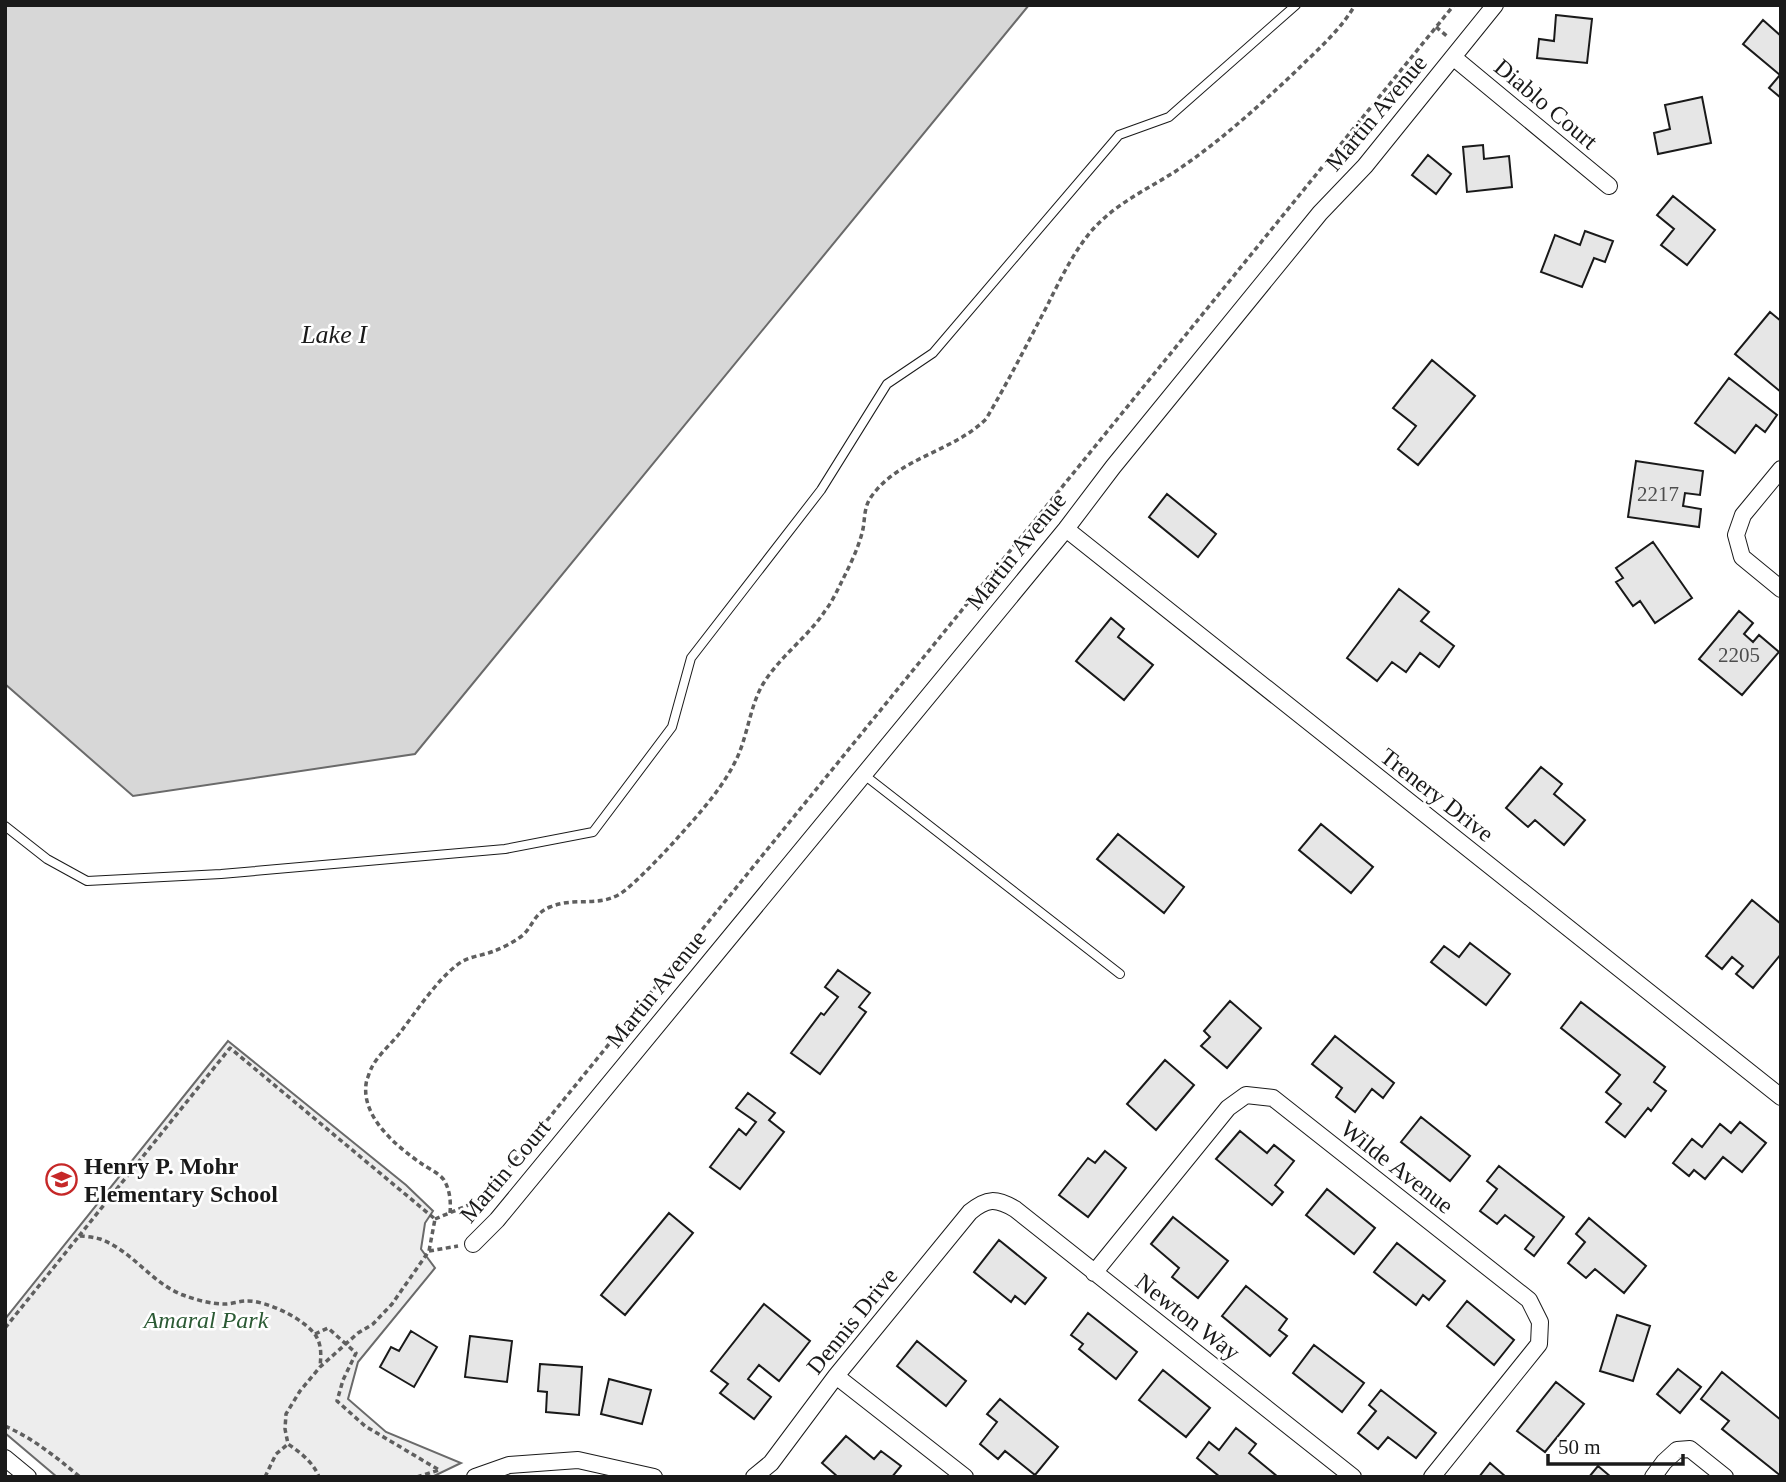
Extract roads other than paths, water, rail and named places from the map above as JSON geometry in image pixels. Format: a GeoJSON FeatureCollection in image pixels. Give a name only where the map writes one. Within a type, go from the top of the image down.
{"type":"FeatureCollection","features":[{"type":"Feature","properties":{"kind":"street","name":"Martin Avenue"},"geometry":{"type":"LineString","coordinates":[[572,1126],[1066,528],[1112,467],[1320,213],[1365,166],[1495,5]]}},
{"type":"Feature","properties":{"kind":"street","name":"Diablo Court"},"geometry":{"type":"LineString","coordinates":[[1453,57],[1609,186]]}},
{"type":"Feature","properties":{"kind":"street"},"geometry":{"type":"LineString","coordinates":[[1781,469],[1743,515],[1736,535],[1742,557],[1781,589]]}},
{"type":"Feature","properties":{"kind":"street","name":"Trenery Drive"},"geometry":{"type":"LineString","coordinates":[[1066,528],[1781,1097]]}},
{"type":"Feature","properties":{"kind":"street","name":"Wilde Avenue"},"geometry":{"type":"LineString","coordinates":[[1094,1273],[1228,1108],[1246,1095],[1273,1098],[1529,1300],[1540,1322],[1539,1345],[1432,1477]]}},
{"type":"Feature","properties":{"kind":"street","name":"Martin Court"},"geometry":{"type":"LineString","coordinates":[[473,1244],[497,1220],[572,1126]]}},
{"type":"Feature","properties":{"kind":"street","name":"Newton Way"},"geometry":{"type":"LineString","coordinates":[[991,1200],[1015,1209],[1353,1477]]}},
{"type":"Feature","properties":{"kind":"street","name":"Dennis Drive"},"geometry":{"type":"LineString","coordinates":[[754,1477],[771,1463],[836,1376],[970,1212],[979,1204],[991,1200]]}},
{"type":"Feature","properties":{"kind":"street"},"geometry":{"type":"LineString","coordinates":[[836,1376],[965,1477]]}},
{"type":"Feature","properties":{"kind":"street"},"geometry":{"type":"LineString","coordinates":[[1653,1477],[1677,1450],[1690,1449],[1725,1477]]}},
{"type":"Feature","properties":{"kind":"street"},"geometry":{"type":"LineString","coordinates":[[5,1458],[28,1477]]}},
{"type":"Feature","properties":{"kind":"street"},"geometry":{"type":"LineString","coordinates":[[475,1477],[509,1465],[579,1460],[654,1477]]}},
{"type":"Feature","properties":{"kind":"lane"},"geometry":{"type":"LineString","coordinates":[[5,826],[47,859],[87,881],[221,874],[505,849],[593,832],[672,727],[691,657],[821,490],[887,384],[933,353],[1119,135],[1169,117],[1296,5]]}},
{"type":"Feature","properties":{"kind":"lane"},"geometry":{"type":"LineString","coordinates":[[863,774],[1120,974]]}},
{"type":"Feature","properties":{"kind":"water","name":"Lake I"},"geometry":{"type":"Polygon","coordinates":[[[5,5],[1029,5],[415,754],[133,796],[5,684],[5,5]]]}},
{"type":"Feature","properties":{"kind":"place","name":"Henry P. Mohr Elementary School"},"geometry":{"type":"Point","coordinates":[61,1180]}},
{"type":"Feature","properties":{"kind":"park label","name":"Amaral Park"},"geometry":{"type":"Point","coordinates":[206,1320]}}]}
